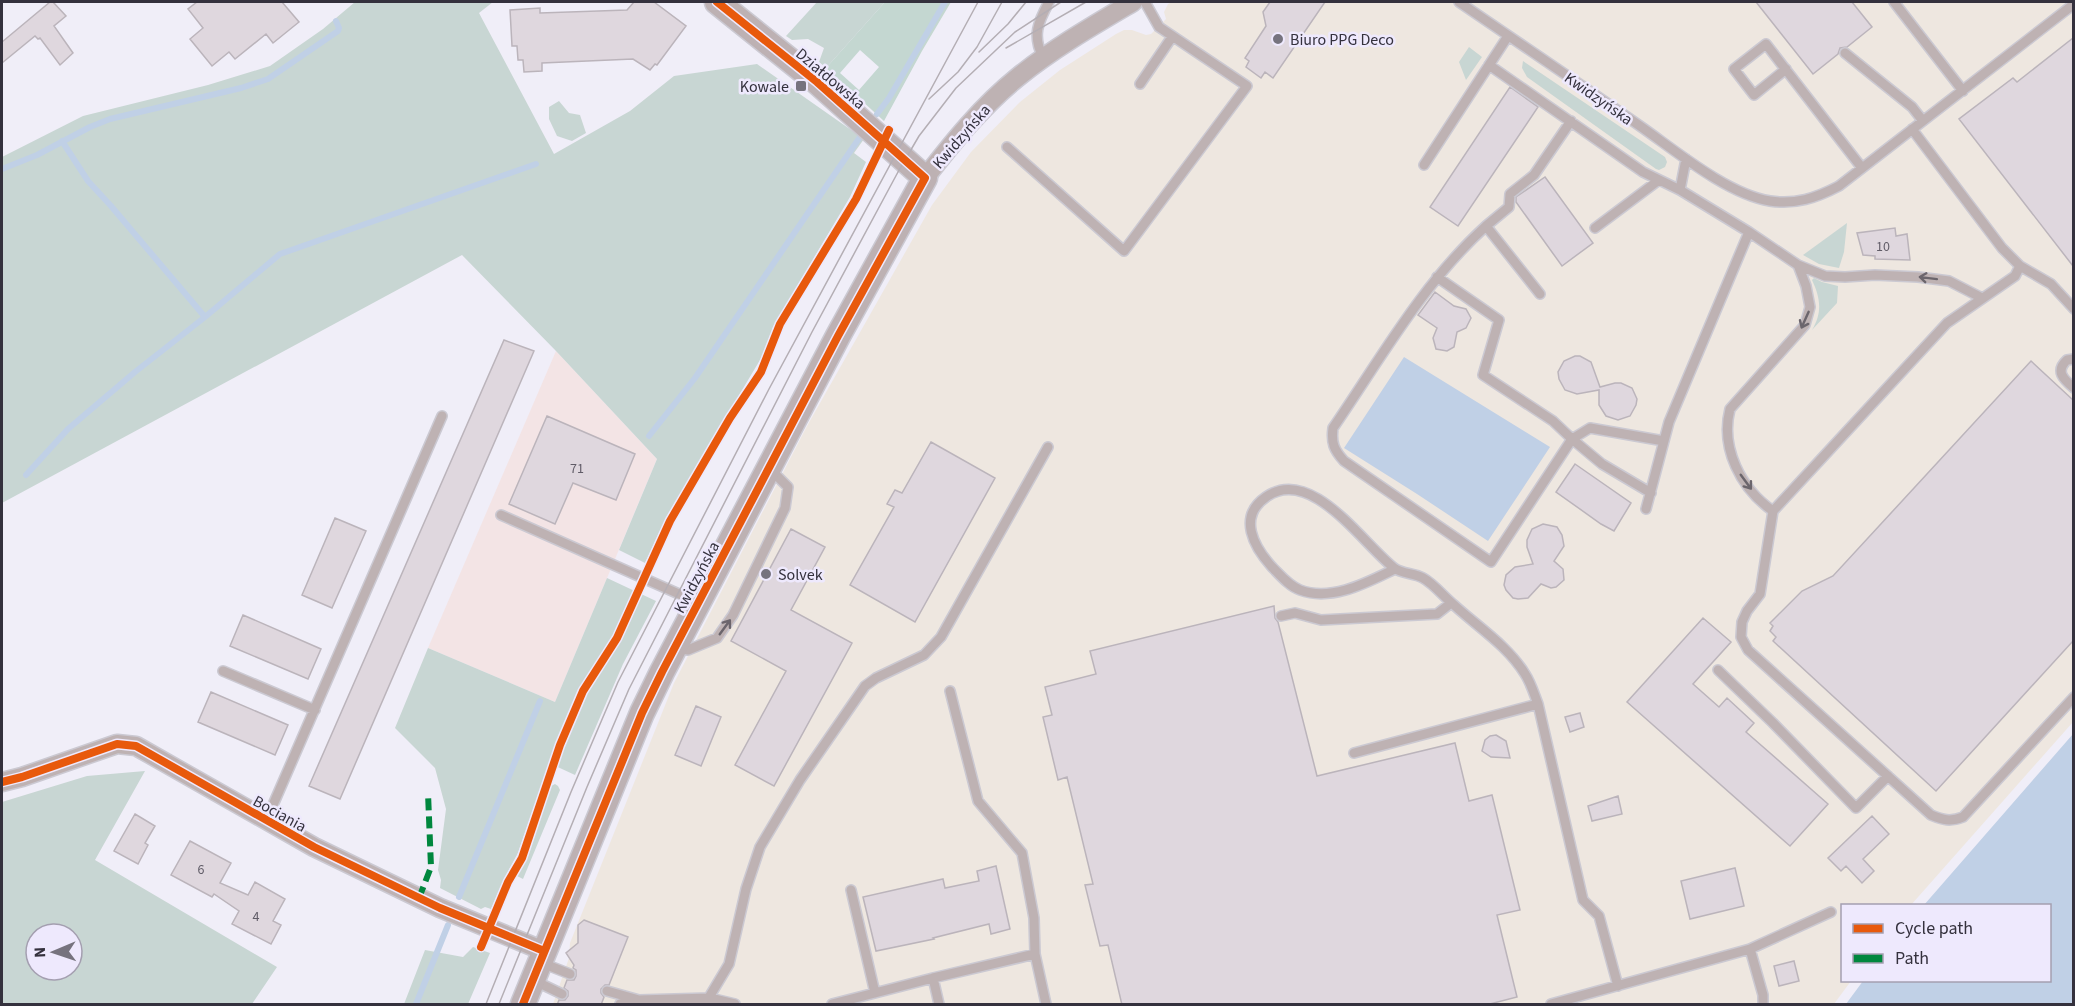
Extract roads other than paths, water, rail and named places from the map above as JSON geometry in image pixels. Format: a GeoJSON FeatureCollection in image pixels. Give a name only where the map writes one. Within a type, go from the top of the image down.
{"type":"FeatureCollection","features":[{"type":"Feature","properties":{"kind":"street","name":"Działdowska"},"geometry":{"type":"LineString","coordinates":[[717,2],[817,82],[925,178]]}},
{"type":"Feature","properties":{"kind":"street","name":"Kwidzyńska"},"geometry":{"type":"LineString","coordinates":[[523,1005],[642,713],[697,602],[843,326],[925,178],[968,124],[1003,90],[1043,57],[1133,2]]}},
{"type":"Feature","properties":{"kind":"street","name":"Bociania"},"geometry":{"type":"LineString","coordinates":[[2,782],[117,744],[136,746],[314,847],[440,908],[539,964]]}},
{"type":"Feature","properties":{"kind":"lane"},"geometry":{"type":"LineString","coordinates":[[1043,57],[1038,47],[1035,31],[1049,2]]}},
{"type":"Feature","properties":{"kind":"lane"},"geometry":{"type":"LineString","coordinates":[[1007,147],[1124,251],[1246,86],[1159,27],[1145,2]]}},
{"type":"Feature","properties":{"kind":"lane","name":"Kwidzyńska"},"geometry":{"type":"LineString","coordinates":[[1459,2],[1686,159],[1741,192],[1789,203],[1801,202],[1833,189],[2073,4]]}},
{"type":"Feature","properties":{"kind":"lane"},"geometry":{"type":"LineString","coordinates":[[1894,2],[1963,91]]}},
{"type":"Feature","properties":{"kind":"lane"},"geometry":{"type":"LineString","coordinates":[[1424,165],[1508,36]]}},
{"type":"Feature","properties":{"kind":"lane"},"geometry":{"type":"LineString","coordinates":[[1140,84],[1172,37]]}},
{"type":"Feature","properties":{"kind":"lane"},"geometry":{"type":"LineString","coordinates":[[1786,69],[1754,95],[1734,69],[1766,44],[1786,69],[1862,168]]}},
{"type":"Feature","properties":{"kind":"lane"},"geometry":{"type":"LineString","coordinates":[[1845,53],[1912,106],[1923,121]]}},
{"type":"Feature","properties":{"kind":"lane"},"geometry":{"type":"LineString","coordinates":[[1489,65],[1643,172],[1680,190],[1798,265],[1832,277],[1875,275],[1949,281],[1983,298]]}},
{"type":"Feature","properties":{"kind":"lane"},"geometry":{"type":"LineString","coordinates":[[1571,121],[1534,175],[1510,194],[1509,207],[1461,249],[1437,277],[1333,428],[1332,440],[1337,454],[1344,461],[1491,562],[1572,439],[1590,428],[1664,441]]}},
{"type":"Feature","properties":{"kind":"lane"},"geometry":{"type":"LineString","coordinates":[[1912,129],[2002,248],[2020,266],[2051,284],[2073,309]]}},
{"type":"Feature","properties":{"kind":"lane"},"geometry":{"type":"LineString","coordinates":[[1680,190],[1686,159]]}},
{"type":"Feature","properties":{"kind":"lane"},"geometry":{"type":"LineString","coordinates":[[1595,228],[1659,180]]}},
{"type":"Feature","properties":{"kind":"lane"},"geometry":{"type":"LineString","coordinates":[[1486,226],[1540,294]]}},
{"type":"Feature","properties":{"kind":"lane"},"geometry":{"type":"LineString","coordinates":[[1646,509],[1669,422],[1749,232]]}},
{"type":"Feature","properties":{"kind":"lane"},"geometry":{"type":"LineString","coordinates":[[1773,511],[1742,480],[1729,446],[1726,424],[1730,409],[1805,325],[1810,307],[1806,286],[1798,265]]}},
{"type":"Feature","properties":{"kind":"lane"},"geometry":{"type":"LineString","coordinates":[[2020,266],[2015,276],[1947,323],[1773,511],[1760,594],[1744,617],[1741,637],[1748,650],[1931,815],[1953,821],[1963,818],[2073,698]]}},
{"type":"Feature","properties":{"kind":"lane"},"geometry":{"type":"LineString","coordinates":[[1437,277],[1499,320],[1483,375],[1553,421],[1602,464],[1650,493]]}},
{"type":"Feature","properties":{"kind":"lane"},"geometry":{"type":"LineString","coordinates":[[2073,359],[2067,360],[2060,370],[2073,388]]}},
{"type":"Feature","properties":{"kind":"lane"},"geometry":{"type":"LineString","coordinates":[[266,821],[442,416]]}},
{"type":"Feature","properties":{"kind":"lane"},"geometry":{"type":"LineString","coordinates":[[708,1001],[729,964],[753,866],[780,812],[865,686],[876,678],[924,655],[941,637],[1048,447]]}},
{"type":"Feature","properties":{"kind":"lane"},"geometry":{"type":"LineString","coordinates":[[675,647],[688,651],[717,638],[733,615],[785,508],[788,487],[769,468]]}},
{"type":"Feature","properties":{"kind":"lane"},"geometry":{"type":"LineString","coordinates":[[1395,569],[1360,586],[1335,592],[1300,590],[1283,579],[1259,552],[1252,540],[1250,522],[1256,507],[1265,497],[1278,491],[1295,489],[1314,496],[1329,506],[1395,569],[1423,578],[1507,651],[1526,675],[1538,704],[1583,900],[1599,916],[1618,986]]}},
{"type":"Feature","properties":{"kind":"lane"},"geometry":{"type":"LineString","coordinates":[[501,515],[697,602]]}},
{"type":"Feature","properties":{"kind":"lane"},"geometry":{"type":"LineString","coordinates":[[1281,616],[1295,613],[1321,620],[1437,614],[1451,603]]}},
{"type":"Feature","properties":{"kind":"lane"},"geometry":{"type":"LineString","coordinates":[[1718,670],[1856,808],[1888,776]]}},
{"type":"Feature","properties":{"kind":"lane"},"geometry":{"type":"LineString","coordinates":[[223,671],[315,710]]}},
{"type":"Feature","properties":{"kind":"lane"},"geometry":{"type":"LineString","coordinates":[[950,691],[978,801],[1022,853],[1034,918],[1035,954],[1046,1005]]}},
{"type":"Feature","properties":{"kind":"lane"},"geometry":{"type":"LineString","coordinates":[[1354,753],[1538,704]]}},
{"type":"Feature","properties":{"kind":"lane"},"geometry":{"type":"LineString","coordinates":[[851,890],[875,993]]}},
{"type":"Feature","properties":{"kind":"lane"},"geometry":{"type":"LineString","coordinates":[[1551,1005],[1750,949],[1831,912]]}},
{"type":"Feature","properties":{"kind":"lane"},"geometry":{"type":"LineString","coordinates":[[1750,949],[1763,996],[1763,1005]]}},
{"type":"Feature","properties":{"kind":"lane"},"geometry":{"type":"LineString","coordinates":[[832,1005],[1035,954]]}},
{"type":"Feature","properties":{"kind":"lane"},"geometry":{"type":"LineString","coordinates":[[539,964],[570,974]]}},
{"type":"Feature","properties":{"kind":"lane"},"geometry":{"type":"LineString","coordinates":[[539,964],[562,994]]}},
{"type":"Feature","properties":{"kind":"lane"},"geometry":{"type":"LineString","coordinates":[[933,978],[939,1005]]}},
{"type":"Feature","properties":{"kind":"lane"},"geometry":{"type":"LineString","coordinates":[[607,992],[639,999],[708,1001],[735,1005]]}},
{"type":"Feature","properties":{"kind":"lane"},"geometry":{"type":"LineString","coordinates":[[620,1005],[639,999]]}},
{"type":"Feature","properties":{"kind":"water"},"geometry":{"type":"Polygon","coordinates":[[[1404,357],[1550,447],[1488,541],[1344,448],[1404,357]]]}},
{"type":"Feature","properties":{"kind":"water"},"geometry":{"type":"Polygon","coordinates":[[[2073,734],[2073,1001],[2071,1004],[1846,1004],[1862,982],[2051,982],[2051,904],[1925,904],[2073,734]]]}},
{"type":"Feature","properties":{"kind":"waterway"},"geometry":{"type":"LineString","coordinates":[[877,114],[889,98],[945,2]]}},
{"type":"Feature","properties":{"kind":"waterway"},"geometry":{"type":"LineString","coordinates":[[2,169],[37,155],[110,119],[241,88],[268,79],[338,31],[336,21]]}},
{"type":"Feature","properties":{"kind":"waterway"},"geometry":{"type":"LineString","coordinates":[[649,436],[695,378],[860,137]]}},
{"type":"Feature","properties":{"kind":"waterway"},"geometry":{"type":"LineString","coordinates":[[62,141],[88,181],[205,317]]}},
{"type":"Feature","properties":{"kind":"waterway"},"geometry":{"type":"LineString","coordinates":[[26,475],[68,429],[280,254],[536,164]]}},
{"type":"Feature","properties":{"kind":"waterway"},"geometry":{"type":"LineString","coordinates":[[459,897],[540,701]]}},
{"type":"Feature","properties":{"kind":"waterway"},"geometry":{"type":"LineString","coordinates":[[416,1004],[448,925]]}},
{"type":"Feature","properties":{"kind":"tram line"},"geometry":{"type":"LineString","coordinates":[[486,1004],[618,682],[769,389],[978,2]]}},
{"type":"Feature","properties":{"kind":"tram line"},"geometry":{"type":"LineString","coordinates":[[929,99],[958,72],[977,47],[1002,2]]}},
{"type":"Feature","properties":{"kind":"tram line"},"geometry":{"type":"LineString","coordinates":[[979,52],[1008,24],[1026,2]]}},
{"type":"Feature","properties":{"kind":"tram line"},"geometry":{"type":"LineString","coordinates":[[499,1004],[629,689],[812,332],[898,172],[919,136],[956,88],[1015,32],[1061,2]]}},
{"type":"Feature","properties":{"kind":"tram line"},"geometry":{"type":"LineString","coordinates":[[1006,48],[1086,2]]}},
{"type":"Feature","properties":{"kind":"place","name":"Biuro PPG Deco"},"geometry":{"type":"Point","coordinates":[1278,39]}},
{"type":"Feature","properties":{"kind":"place","name":"Kowale"},"geometry":{"type":"Point","coordinates":[801,86]}},
{"type":"Feature","properties":{"kind":"place","name":"Solvek"},"geometry":{"type":"Point","coordinates":[766,574]}}]}
